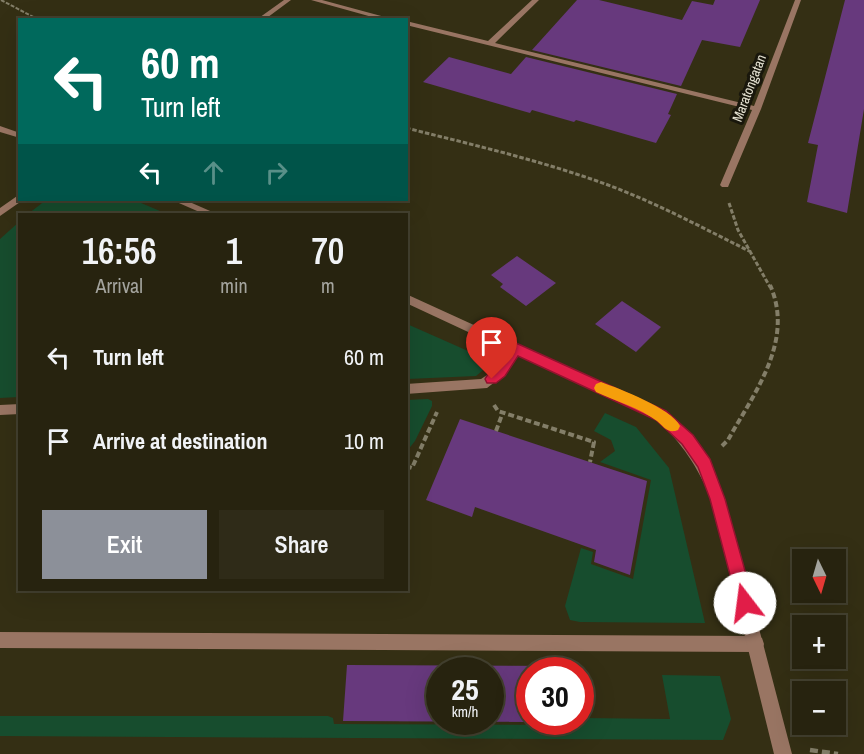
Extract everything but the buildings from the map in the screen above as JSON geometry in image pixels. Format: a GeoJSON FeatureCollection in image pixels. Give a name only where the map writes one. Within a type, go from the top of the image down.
{"type":"FeatureCollection","features":[{"type":"Feature","properties":{"kind":"street"},"geometry":{"type":"LineString","coordinates":[[262,18],[288,0]]}},
{"type":"Feature","properties":{"kind":"street"},"geometry":{"type":"LineString","coordinates":[[314,0],[385,18]]}},
{"type":"Feature","properties":{"kind":"street"},"geometry":{"type":"LineString","coordinates":[[490,43],[536,0]]}},
{"type":"Feature","properties":{"kind":"street","name":"Maratongatan"},"geometry":{"type":"LineString","coordinates":[[725,185],[757,109],[798,0]]}},
{"type":"Feature","properties":{"kind":"street"},"geometry":{"type":"LineString","coordinates":[[408,23],[757,109]]}},
{"type":"Feature","properties":{"kind":"street"},"geometry":{"type":"LineString","coordinates":[[0,129],[18,135]]}},
{"type":"Feature","properties":{"kind":"street"},"geometry":{"type":"LineString","coordinates":[[0,213],[18,199]]}},
{"type":"Feature","properties":{"kind":"street"},"geometry":{"type":"LineString","coordinates":[[180,201],[210,213]]}},
{"type":"Feature","properties":{"kind":"street"},"geometry":{"type":"LineString","coordinates":[[408,299],[661,416],[688,439],[705,464],[717,499],[783,754]]}},
{"type":"Feature","properties":{"kind":"street"},"geometry":{"type":"LineString","coordinates":[[408,389],[483,384],[500,372],[516,349]]}},
{"type":"Feature","properties":{"kind":"street"},"geometry":{"type":"LineString","coordinates":[[0,410],[18,410]]}},
{"type":"Feature","properties":{"kind":"street"},"geometry":{"type":"LineString","coordinates":[[0,640],[756,644]]}},
{"type":"Feature","properties":{"kind":"path"},"geometry":{"type":"LineString","coordinates":[[1,0],[35,18]]}},
{"type":"Feature","properties":{"kind":"path"},"geometry":{"type":"LineString","coordinates":[[408,129],[517,156],[598,181],[706,229],[751,252]]}},
{"type":"Feature","properties":{"kind":"path"},"geometry":{"type":"LineString","coordinates":[[705,464],[728,440],[776,346],[779,316],[774,296],[737,229],[725,185]]}},
{"type":"Feature","properties":{"kind":"path"},"geometry":{"type":"LineString","coordinates":[[483,384],[498,411],[594,442],[590,462]]}},
{"type":"Feature","properties":{"kind":"path"},"geometry":{"type":"LineString","coordinates":[[408,467],[412,468],[449,387]]}},
{"type":"Feature","properties":{"kind":"path"},"geometry":{"type":"LineString","coordinates":[[496,431],[503,412]]}},
{"type":"Feature","properties":{"kind":"green space"},"geometry":{"type":"Polygon","coordinates":[[[45,201],[136,201],[165,213],[29,213],[45,201]]]}},
{"type":"Feature","properties":{"kind":"green space"},"geometry":{"type":"Polygon","coordinates":[[[18,223],[18,397],[0,398],[0,239],[18,223]]]}},
{"type":"Feature","properties":{"kind":"green space"},"geometry":{"type":"Polygon","coordinates":[[[408,324],[493,362],[476,376],[408,379],[408,324]]]}},
{"type":"Feature","properties":{"kind":"green space"},"geometry":{"type":"Polygon","coordinates":[[[428,399],[432,401],[432,406],[415,441],[408,450],[408,400],[428,399]]]}},
{"type":"Feature","properties":{"kind":"green space"},"geometry":{"type":"Polygon","coordinates":[[[605,413],[636,427],[669,468],[705,623],[570,620],[565,606],[581,548],[593,552],[591,564],[633,579],[651,480],[600,462],[615,451],[611,440],[594,431],[605,413]]]}},
{"type":"Feature","properties":{"kind":"green space"},"geometry":{"type":"Polygon","coordinates":[[[662,675],[720,676],[731,719],[723,740],[0,736],[0,716],[328,716],[333,718],[334,724],[426,724],[426,735],[504,735],[504,725],[516,725],[516,735],[594,735],[594,718],[670,719],[662,675]]]}},
{"type":"Feature","properties":{"kind":"slow traffic"},"geometry":{"type":"LineString","coordinates":[[601,388],[661,416],[672,426]]}},
{"type":"Feature","properties":{"kind":"route"},"geometry":{"type":"LineString","coordinates":[[492,379],[500,372],[516,349],[661,416],[688,439],[705,464],[717,499],[745,603]]}}]}
